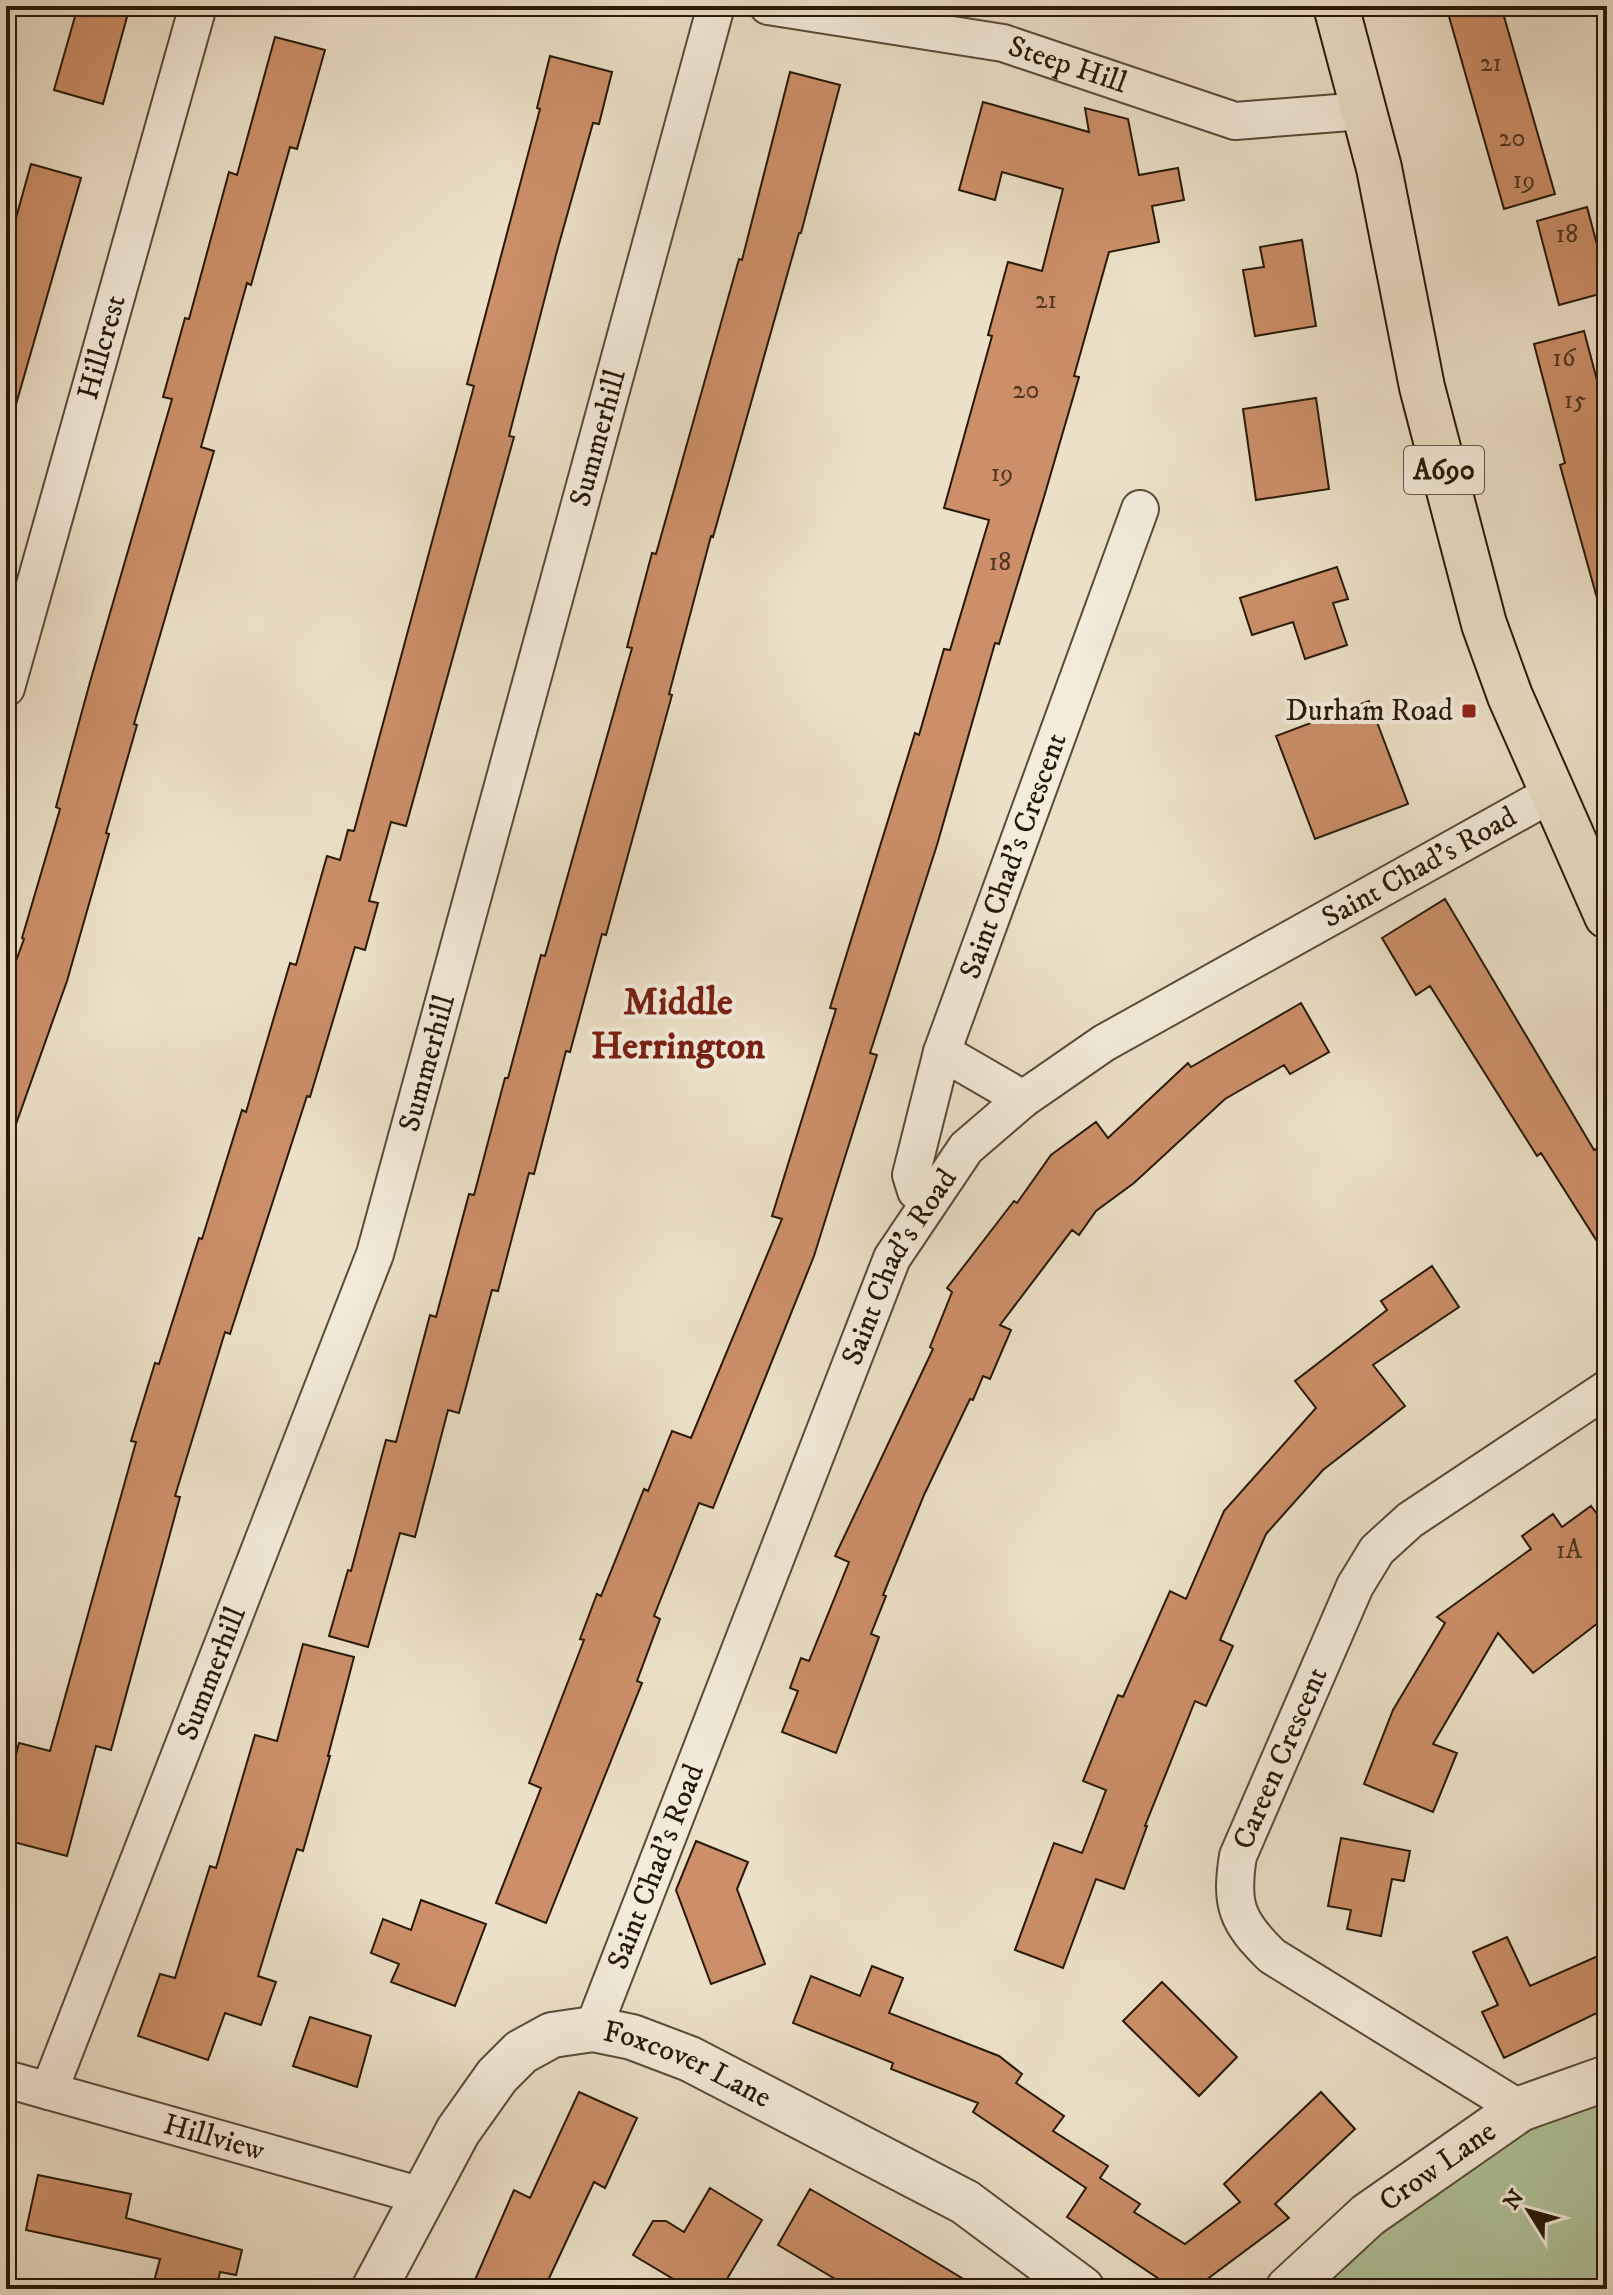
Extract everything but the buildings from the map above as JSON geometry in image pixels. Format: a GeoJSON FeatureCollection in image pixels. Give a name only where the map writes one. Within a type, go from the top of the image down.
{"type":"FeatureCollection","features":[{"type":"Feature","properties":{"kind":"highway","name":"A690"},"geometry":{"type":"LineString","coordinates":[[1336,6],[1379,168],[1422,387],[1484,624],[1551,794],[1607,916]]}},
{"type":"Feature","properties":{"kind":"street","name":"Hillcrest"},"geometry":{"type":"LineString","coordinates":[[6,688],[198,6]]}},
{"type":"Feature","properties":{"kind":"street","name":"Summerhill"},"geometry":{"type":"LineString","coordinates":[[49,2091],[375,1254],[716,6]]}},
{"type":"Feature","properties":{"kind":"street","name":"Steep Hill"},"geometry":{"type":"LineString","coordinates":[[768,6],[1003,43],[1235,121],[1363,111]]}},
{"type":"Feature","properties":{"kind":"street","name":"Saint Chad's Crescent"},"geometry":{"type":"LineString","coordinates":[[929,1200],[916,1191],[911,1175],[942,1052],[1140,509]]}},
{"type":"Feature","properties":{"kind":"street","name":"Saint Chad's Road"},"geometry":{"type":"LineString","coordinates":[[593,2029],[892,1258],[966,1148],[1023,1099],[1104,1043],[1551,794]]}},
{"type":"Feature","properties":{"kind":"street"},"geometry":{"type":"LineString","coordinates":[[942,1052],[1023,1099]]}},
{"type":"Feature","properties":{"kind":"street","name":"Careen Crescent"},"geometry":{"type":"LineString","coordinates":[[1520,2109],[1272,1956],[1248,1932],[1236,1906],[1233,1881],[1238,1856],[1256,1813],[1355,1586],[1377,1550],[1410,1520],[1607,1389]]}},
{"type":"Feature","properties":{"kind":"street","name":"Foxcover Lane"},"geometry":{"type":"LineString","coordinates":[[374,2289],[458,2131],[497,2076],[521,2052],[552,2035],[593,2029],[632,2037],[690,2059],[965,2202],[1082,2289]]}},
{"type":"Feature","properties":{"kind":"street","name":"Crow Lane"},"geometry":{"type":"LineString","coordinates":[[1288,2289],[1368,2215],[1520,2109],[1607,2078]]}},
{"type":"Feature","properties":{"kind":"street","name":"Hillview"},"geometry":{"type":"LineString","coordinates":[[6,2079],[422,2196]]}},
{"type":"Feature","properties":{"kind":"green space"},"geometry":{"type":"Polygon","coordinates":[[[1607,2099],[1607,2289],[1312,2289],[1379,2229],[1510,2135],[1607,2099]]]}},
{"type":"Feature","properties":{"kind":"place","name":"Durham Road"},"geometry":{"type":"Point","coordinates":[1469,711]}},
{"type":"Feature","properties":{"kind":"district","name":"Middle Herrington"},"geometry":{"type":"Point","coordinates":[678,1025]}}]}
